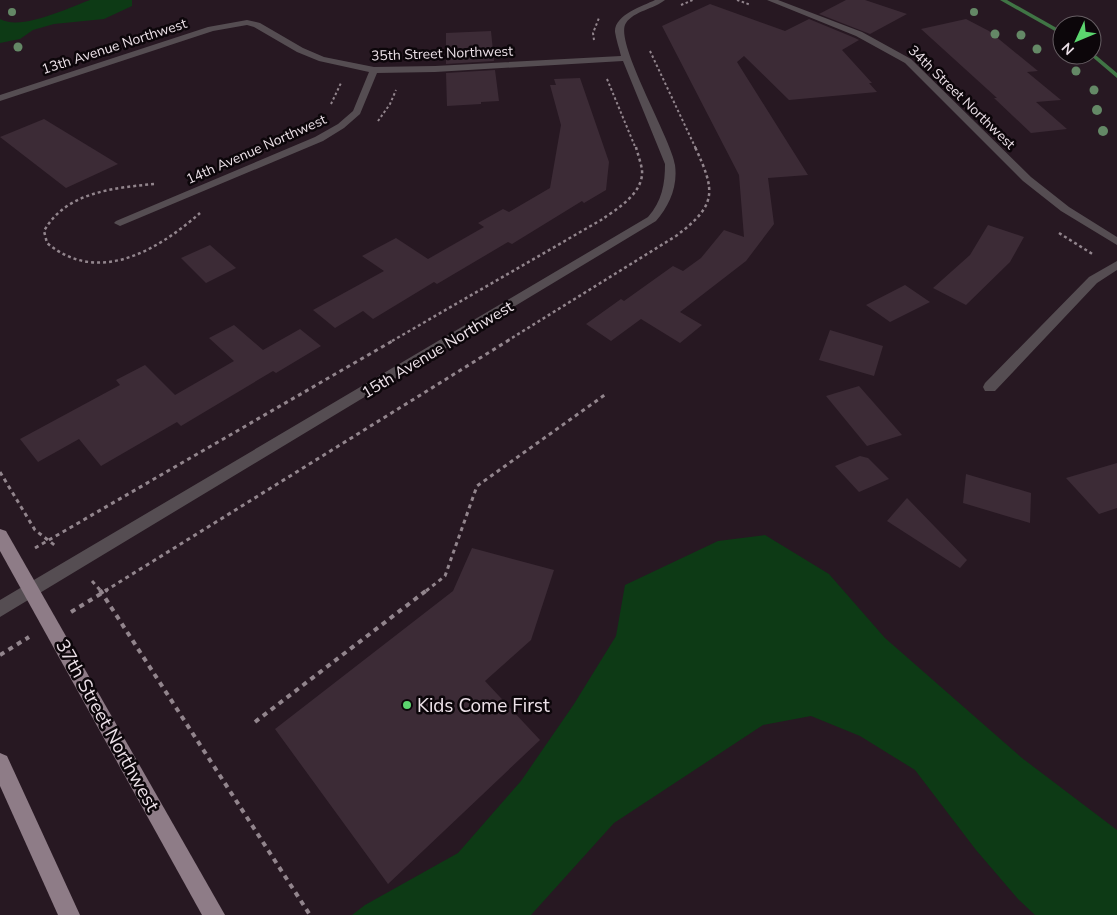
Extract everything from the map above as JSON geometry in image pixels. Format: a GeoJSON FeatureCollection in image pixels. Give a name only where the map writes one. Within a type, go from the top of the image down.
{"type":"FeatureCollection","features":[{"type":"Feature","properties":{"kind":"main road","name":"37th Street Northwest"},"geometry":{"type":"LineString","coordinates":[[0,536],[214,915]]}},
{"type":"Feature","properties":{"kind":"main road"},"geometry":{"type":"LineString","coordinates":[[0,762],[69,915]]}},
{"type":"Feature","properties":{"kind":"street","name":"15th Avenue Northwest"},"geometry":{"type":"LineString","coordinates":[[0,609],[652,219],[660,211],[668,195],[671,182],[670,164],[626,58],[619,30],[622,22],[631,15],[661,0]]}},
{"type":"Feature","properties":{"kind":"street","name":"34th Street Northwest"},"geometry":{"type":"LineString","coordinates":[[771,0],[849,29],[890,49],[908,61],[1027,179],[1065,209],[1117,242]]}},
{"type":"Feature","properties":{"kind":"street","name":"35th Street Northwest"},"geometry":{"type":"LineString","coordinates":[[238,22],[256,25],[300,50],[322,59],[374,70],[435,69],[626,58]]}},
{"type":"Feature","properties":{"kind":"street","name":"13th Avenue Northwest"},"geometry":{"type":"LineString","coordinates":[[0,98],[211,29],[238,22]]}},
{"type":"Feature","properties":{"kind":"street","name":"14th Avenue Northwest"},"geometry":{"type":"LineString","coordinates":[[120,223],[319,139],[342,126],[357,112],[374,70]]}},
{"type":"Feature","properties":{"kind":"street"},"geometry":{"type":"LineString","coordinates":[[990,387],[1093,280],[1115,266]]}},
{"type":"Feature","properties":{"kind":"path"},"geometry":{"type":"LineString","coordinates":[[737,0],[754,7]]}},
{"type":"Feature","properties":{"kind":"path"},"geometry":{"type":"LineString","coordinates":[[0,472],[35,530],[50,540],[601,220],[624,204],[637,188],[642,172],[636,148],[603,72]]}},
{"type":"Feature","properties":{"kind":"path"},"geometry":{"type":"LineString","coordinates":[[1057,231],[1115,266]]}},
{"type":"Feature","properties":{"kind":"path"},"geometry":{"type":"LineString","coordinates":[[255,722],[446,576],[478,486],[606,394]]}},
{"type":"Feature","properties":{"kind":"path"},"geometry":{"type":"LineString","coordinates":[[102,592],[310,915]]}},
{"type":"Feature","properties":{"kind":"green space"},"geometry":{"type":"Polygon","coordinates":[[[90,0],[132,0],[132,6],[104,19],[54,24],[33,30],[20,39],[0,43],[0,19],[9,22],[32,20],[57,13],[90,0]]]}},
{"type":"Feature","properties":{"kind":"green space"},"geometry":{"type":"Polygon","coordinates":[[[765,535],[829,574],[885,638],[1022,758],[1117,830],[1117,915],[1035,915],[1018,899],[976,850],[915,770],[860,736],[811,716],[763,725],[614,823],[531,915],[352,915],[365,905],[458,853],[521,781],[574,704],[616,636],[625,585],[718,541],[765,535]]]}},
{"type":"Feature","properties":{"kind":"building"},"geometry":{"type":"Polygon","coordinates":[[[846,0],[865,0],[907,14],[870,34],[819,14],[846,0]]]}},
{"type":"Feature","properties":{"kind":"building"},"geometry":{"type":"Polygon","coordinates":[[[710,4],[785,31],[809,19],[859,40],[842,50],[872,83],[869,83],[877,92],[789,100],[744,56],[737,62],[808,175],[768,178],[774,224],[746,261],[680,312],[702,325],[680,343],[641,319],[611,341],[586,324],[621,299],[624,301],[673,266],[683,271],[701,258],[724,230],[744,237],[739,175],[662,26],[710,4]]]}},
{"type":"Feature","properties":{"kind":"building"},"geometry":{"type":"Polygon","coordinates":[[[966,19],[989,31],[1038,71],[1027,72],[1061,100],[1036,102],[1067,129],[1031,133],[994,98],[997,98],[921,29],[966,19]]]}},
{"type":"Feature","properties":{"kind":"building"},"geometry":{"type":"Polygon","coordinates":[[[491,31],[494,61],[446,64],[446,33],[491,31]]]}},
{"type":"Feature","properties":{"kind":"building"},"geometry":{"type":"Polygon","coordinates":[[[495,70],[499,101],[447,106],[446,73],[495,70]]]}},
{"type":"Feature","properties":{"kind":"building"},"geometry":{"type":"Polygon","coordinates":[[[580,78],[609,162],[606,190],[584,203],[582,201],[512,244],[508,242],[437,284],[434,282],[373,319],[363,311],[335,328],[313,310],[384,271],[362,256],[396,238],[428,259],[484,227],[478,223],[503,209],[509,212],[550,188],[561,125],[550,85],[556,85],[554,79],[580,78]]]}},
{"type":"Feature","properties":{"kind":"building"},"geometry":{"type":"Polygon","coordinates":[[[44,119],[118,164],[66,188],[0,137],[44,119]]]}},
{"type":"Feature","properties":{"kind":"building"},"geometry":{"type":"Polygon","coordinates":[[[988,225],[1024,237],[1010,262],[966,305],[933,288],[970,255],[988,225]]]}},
{"type":"Feature","properties":{"kind":"building"},"geometry":{"type":"Polygon","coordinates":[[[210,245],[236,268],[206,283],[181,258],[210,245]]]}},
{"type":"Feature","properties":{"kind":"building"},"geometry":{"type":"Polygon","coordinates":[[[905,285],[930,302],[890,322],[866,305],[905,285]]]}},
{"type":"Feature","properties":{"kind":"building"},"geometry":{"type":"Polygon","coordinates":[[[234,325],[263,350],[300,329],[321,346],[276,373],[273,371],[181,426],[177,422],[101,466],[79,439],[38,462],[20,439],[120,385],[116,380],[145,365],[175,395],[234,361],[209,338],[234,325]]]}},
{"type":"Feature","properties":{"kind":"building"},"geometry":{"type":"Polygon","coordinates":[[[830,330],[883,346],[874,376],[819,360],[830,330]]]}},
{"type":"Feature","properties":{"kind":"building"},"geometry":{"type":"Polygon","coordinates":[[[859,386],[902,435],[867,446],[826,396],[859,386]]]}},
{"type":"Feature","properties":{"kind":"building"},"geometry":{"type":"Polygon","coordinates":[[[860,456],[868,458],[889,479],[859,492],[835,466],[860,456]]]}},
{"type":"Feature","properties":{"kind":"building"},"geometry":{"type":"Polygon","coordinates":[[[1117,463],[1117,508],[1099,514],[1066,478],[1117,463]]]}},
{"type":"Feature","properties":{"kind":"building"},"geometry":{"type":"Polygon","coordinates":[[[966,474],[1031,493],[1030,523],[963,503],[966,474]]]}},
{"type":"Feature","properties":{"kind":"building"},"geometry":{"type":"Polygon","coordinates":[[[907,498],[967,560],[960,568],[887,521],[907,498]]]}},
{"type":"Feature","properties":{"kind":"building","name":"Kids Come First"},"geometry":{"type":"Polygon","coordinates":[[[472,548],[554,570],[531,640],[485,681],[540,740],[388,884],[275,729],[453,591],[472,548]]]}},
{"type":"Feature","properties":{"kind":"waterway"},"geometry":{"type":"LineString","coordinates":[[1003,0],[1052,27]]}},
{"type":"Feature","properties":{"kind":"waterway"},"geometry":{"type":"LineString","coordinates":[[1102,63],[1117,76]]}},
{"type":"Feature","properties":{"kind":"place","name":"Kids Come First"},"geometry":{"type":"Point","coordinates":[407,705]}}]}
